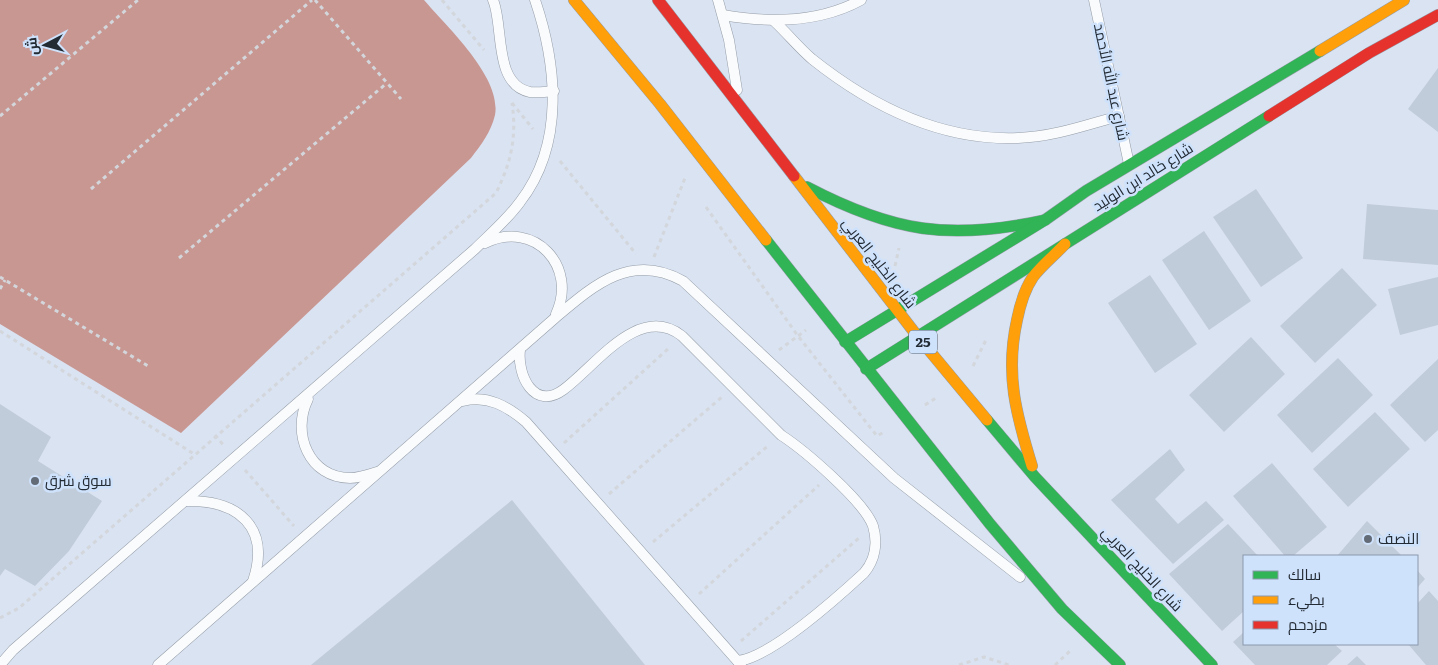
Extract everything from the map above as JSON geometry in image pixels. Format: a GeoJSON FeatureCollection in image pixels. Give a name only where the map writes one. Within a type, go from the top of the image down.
{"type":"FeatureCollection","features":[{"type":"Feature","properties":{"kind":"main road"},"geometry":{"type":"LineString","coordinates":[[574,0],[660,104],[866,369],[978,509],[1062,608],[1120,665]]}},
{"type":"Feature","properties":{"kind":"main road","name":"شارع الخليج العربي"},"geometry":{"type":"LineString","coordinates":[[658,0],[918,337],[1035,477],[1212,665]]}},
{"type":"Feature","properties":{"kind":"main road","name":"شارع خالد ابن الوليد"},"geometry":{"type":"LineString","coordinates":[[845,342],[1046,220],[1086,191],[1404,0]]}},
{"type":"Feature","properties":{"kind":"main road","name":"شارع خالد ابن الوليد"},"geometry":{"type":"LineString","coordinates":[[866,369],[1369,53],[1438,15]]}},
{"type":"Feature","properties":{"kind":"main road"},"geometry":{"type":"LineString","coordinates":[[796,180],[837,204],[905,225],[951,232],[975,232],[1002,229],[1046,220]]}},
{"type":"Feature","properties":{"kind":"main road"},"geometry":{"type":"LineString","coordinates":[[1035,477],[1014,404],[1010,356],[1021,300],[1033,277],[1065,244]]}},
{"type":"Feature","properties":{"kind":"lane"},"geometry":{"type":"LineString","coordinates":[[492,0],[499,24],[500,53],[512,79],[524,90],[531,92],[554,91]]}},
{"type":"Feature","properties":{"kind":"lane"},"geometry":{"type":"LineString","coordinates":[[0,665],[13,650],[475,249],[521,201],[535,178],[547,145],[553,111],[554,91],[548,46],[536,0]]}},
{"type":"Feature","properties":{"kind":"lane"},"geometry":{"type":"LineString","coordinates":[[718,0],[724,15],[739,103]]}},
{"type":"Feature","properties":{"kind":"lane"},"geometry":{"type":"LineString","coordinates":[[724,15],[774,21],[820,15],[862,0]]}},
{"type":"Feature","properties":{"kind":"lane","name":"شارع عبد الله الأحمد"},"geometry":{"type":"LineString","coordinates":[[1094,0],[1129,165]]}},
{"type":"Feature","properties":{"kind":"lane"},"geometry":{"type":"LineString","coordinates":[[774,21],[811,58],[856,90],[904,116],[951,132],[991,138],[1019,138],[1051,134],[1119,116]]}},
{"type":"Feature","properties":{"kind":"lane"},"geometry":{"type":"LineString","coordinates":[[475,249],[489,241],[510,236],[527,238],[542,246],[552,259],[560,281],[561,304],[554,318]]}},
{"type":"Feature","properties":{"kind":"lane"},"geometry":{"type":"LineString","coordinates":[[162,663],[520,350],[554,318],[602,281],[624,272],[649,270],[673,275],[683,281],[894,478],[943,518],[1062,608]]}},
{"type":"Feature","properties":{"kind":"lane"},"geometry":{"type":"LineString","coordinates":[[462,401],[489,400],[511,409],[526,422],[740,663],[775,646],[864,573],[873,561],[873,526],[862,509],[830,475],[797,445],[781,435],[682,336],[670,328],[637,330],[625,336],[563,390],[545,395],[534,391],[525,382],[520,370],[520,350]]}},
{"type":"Feature","properties":{"kind":"lane"},"geometry":{"type":"LineString","coordinates":[[310,394],[303,409],[301,426],[304,445],[314,463],[329,474],[344,477],[363,476],[382,471]]}},
{"type":"Feature","properties":{"kind":"lane"},"geometry":{"type":"LineString","coordinates":[[186,500],[222,504],[239,512],[248,520],[258,550],[257,570],[253,582]]}},
{"type":"Feature","properties":{"kind":"lane"},"geometry":{"type":"LineString","coordinates":[[0,654],[13,650]]}},
{"type":"Feature","properties":{"kind":"path"},"geometry":{"type":"LineString","coordinates":[[0,116],[138,0]]}},
{"type":"Feature","properties":{"kind":"path"},"geometry":{"type":"LineString","coordinates":[[91,189],[314,0],[401,99]]}},
{"type":"Feature","properties":{"kind":"path"},"geometry":{"type":"LineString","coordinates":[[442,0],[488,54]]}},
{"type":"Feature","properties":{"kind":"path"},"geometry":{"type":"LineString","coordinates":[[178,258],[387,83]]}},
{"type":"Feature","properties":{"kind":"path"},"geometry":{"type":"LineString","coordinates":[[0,618],[19,608],[215,435],[496,193],[507,171],[514,147],[515,122],[511,98]]}},
{"type":"Feature","properties":{"kind":"path"},"geometry":{"type":"LineString","coordinates":[[512,103],[649,270]]}},
{"type":"Feature","properties":{"kind":"path"},"geometry":{"type":"LineString","coordinates":[[649,270],[684,177],[690,185]]}},
{"type":"Feature","properties":{"kind":"path"},"geometry":{"type":"LineString","coordinates":[[701,201],[798,336]]}},
{"type":"Feature","properties":{"kind":"path"},"geometry":{"type":"LineString","coordinates":[[0,277],[148,366]]}},
{"type":"Feature","properties":{"kind":"path"},"geometry":{"type":"LineString","coordinates":[[0,289],[5,280]]}},
{"type":"Feature","properties":{"kind":"path"},"geometry":{"type":"LineString","coordinates":[[0,332],[194,454]]}},
{"type":"Feature","properties":{"kind":"path"},"geometry":{"type":"LineString","coordinates":[[553,453],[682,336]]}},
{"type":"Feature","properties":{"kind":"path"},"geometry":{"type":"LineString","coordinates":[[598,504],[734,387]]}},
{"type":"Feature","properties":{"kind":"path"},"geometry":{"type":"LineString","coordinates":[[215,435],[304,538]]}},
{"type":"Feature","properties":{"kind":"path"},"geometry":{"type":"LineString","coordinates":[[641,553],[781,435]]}},
{"type":"Feature","properties":{"kind":"path"},"geometry":{"type":"LineString","coordinates":[[688,605],[830,475]]}},
{"type":"Feature","properties":{"kind":"path"},"geometry":{"type":"LineString","coordinates":[[729,651],[873,526]]}},
{"type":"Feature","properties":{"kind":"path"},"geometry":{"type":"LineString","coordinates":[[959,665],[984,657],[1009,665]]}},
{"type":"Feature","properties":{"kind":"shaded area"},"geometry":{"type":"Polygon","coordinates":[[[0,0],[424,0],[458,38],[481,69],[490,85],[495,100],[495,115],[488,133],[471,158],[181,433],[0,324],[0,0]]]}},
{"type":"Feature","properties":{"kind":"building"},"geometry":{"type":"Polygon","coordinates":[[[1438,68],[1438,132],[1408,109],[1438,68]]]}},
{"type":"Feature","properties":{"kind":"building"},"geometry":{"type":"Polygon","coordinates":[[[1256,189],[1303,258],[1261,287],[1213,217],[1256,189]]]}},
{"type":"Feature","properties":{"kind":"building"},"geometry":{"type":"Polygon","coordinates":[[[1367,204],[1438,210],[1438,265],[1363,259],[1367,204]]]}},
{"type":"Feature","properties":{"kind":"building"},"geometry":{"type":"Polygon","coordinates":[[[1204,231],[1251,301],[1209,330],[1162,260],[1204,231]]]}},
{"type":"Feature","properties":{"kind":"building"},"geometry":{"type":"Polygon","coordinates":[[[1342,268],[1377,305],[1315,363],[1280,326],[1342,268]]]}},
{"type":"Feature","properties":{"kind":"building"},"geometry":{"type":"Polygon","coordinates":[[[1150,275],[1197,344],[1155,373],[1108,303],[1150,275]]]}},
{"type":"Feature","properties":{"kind":"building"},"geometry":{"type":"Polygon","coordinates":[[[1438,277],[1438,325],[1400,335],[1388,289],[1438,277]]]}},
{"type":"Feature","properties":{"kind":"building"},"geometry":{"type":"Polygon","coordinates":[[[1251,337],[1285,374],[1224,432],[1189,395],[1251,337]]]}},
{"type":"Feature","properties":{"kind":"building"},"geometry":{"type":"Polygon","coordinates":[[[1338,358],[1373,395],[1312,453],[1277,415],[1338,358]]]}},
{"type":"Feature","properties":{"kind":"building"},"geometry":{"type":"Polygon","coordinates":[[[1438,359],[1438,430],[1425,442],[1390,405],[1438,359]]]}},
{"type":"Feature","properties":{"kind":"building","name":"سوق شرق"},"geometry":{"type":"Polygon","coordinates":[[[0,404],[51,437],[38,461],[102,501],[69,551],[35,586],[5,569],[0,576],[0,404]]]}},
{"type":"Feature","properties":{"kind":"building"},"geometry":{"type":"Polygon","coordinates":[[[1375,412],[1410,449],[1348,507],[1313,469],[1375,412]]]}},
{"type":"Feature","properties":{"kind":"building"},"geometry":{"type":"Polygon","coordinates":[[[1170,449],[1185,470],[1155,499],[1178,524],[1206,501],[1224,520],[1173,564],[1111,500],[1170,449]]]}},
{"type":"Feature","properties":{"kind":"building"},"geometry":{"type":"Polygon","coordinates":[[[1272,463],[1327,527],[1294,555],[1284,555],[1233,496],[1272,463]]]}},
{"type":"Feature","properties":{"kind":"building"},"geometry":{"type":"Polygon","coordinates":[[[512,500],[645,665],[311,665],[512,500]]]}},
{"type":"Feature","properties":{"kind":"building","name":"النصف"},"geometry":{"type":"Polygon","coordinates":[[[1367,521],[1401,555],[1338,555],[1367,521]]]}},
{"type":"Feature","properties":{"kind":"building"},"geometry":{"type":"Polygon","coordinates":[[[1228,524],[1257,555],[1243,555],[1243,612],[1222,631],[1169,574],[1228,524]]]}},
{"type":"Feature","properties":{"kind":"building","name":"النصف"},"geometry":{"type":"Polygon","coordinates":[[[1418,571],[1425,579],[1418,587],[1418,571]]]}},
{"type":"Feature","properties":{"kind":"building"},"geometry":{"type":"Polygon","coordinates":[[[1429,591],[1438,601],[1438,665],[1426,665],[1409,645],[1418,645],[1418,603],[1429,591]]]}},
{"type":"Feature","properties":{"kind":"building"},"geometry":{"type":"Polygon","coordinates":[[[1243,633],[1243,645],[1335,645],[1342,651],[1327,665],[1255,665],[1233,642],[1243,633]]]}},
{"type":"Feature","properties":{"kind":"building"},"geometry":{"type":"Polygon","coordinates":[[[1357,656],[1366,665],[1347,665],[1357,656]]]}},
{"type":"Feature","properties":{"kind":"traffic: fast"},"geometry":{"type":"LineString","coordinates":[[845,342],[1045,220],[1086,191],[1320,51]]}},
{"type":"Feature","properties":{"kind":"traffic: fast"},"geometry":{"type":"LineString","coordinates":[[866,369],[1269,116]]}},
{"type":"Feature","properties":{"kind":"traffic: fast"},"geometry":{"type":"LineString","coordinates":[[807,187],[867,214],[895,223],[923,228],[951,231],[980,230],[1045,220]]}},
{"type":"Feature","properties":{"kind":"traffic: fast"},"geometry":{"type":"LineString","coordinates":[[766,240],[990,524],[1062,609],[1120,665]]}},
{"type":"Feature","properties":{"kind":"traffic: fast"},"geometry":{"type":"LineString","coordinates":[[987,420],[1035,477],[1212,665]]}},
{"type":"Feature","properties":{"kind":"traffic: slow"},"geometry":{"type":"LineString","coordinates":[[574,0],[660,104],[766,240]]}},
{"type":"Feature","properties":{"kind":"traffic: slow"},"geometry":{"type":"LineString","coordinates":[[1320,51],[1404,0]]}},
{"type":"Feature","properties":{"kind":"traffic: slow"},"geometry":{"type":"LineString","coordinates":[[794,176],[918,337],[987,420]]}},
{"type":"Feature","properties":{"kind":"traffic: slow"},"geometry":{"type":"LineString","coordinates":[[1032,466],[1021,429],[1014,394],[1012,376],[1014,340],[1021,303],[1030,282],[1040,268],[1065,244]]}},
{"type":"Feature","properties":{"kind":"traffic: jam"},"geometry":{"type":"LineString","coordinates":[[658,0],[794,176]]}},
{"type":"Feature","properties":{"kind":"traffic: jam"},"geometry":{"type":"LineString","coordinates":[[1269,116],[1369,53],[1438,15]]}},
{"type":"Feature","properties":{"kind":"place","name":"سوق شرق"},"geometry":{"type":"Point","coordinates":[35,481]}},
{"type":"Feature","properties":{"kind":"place","name":"النصف"},"geometry":{"type":"Point","coordinates":[1368,539]}}]}
